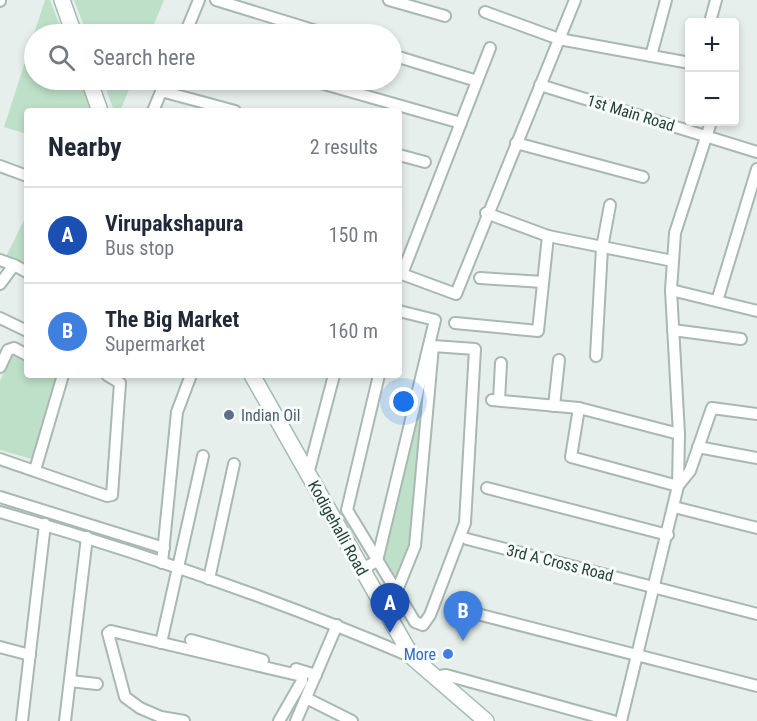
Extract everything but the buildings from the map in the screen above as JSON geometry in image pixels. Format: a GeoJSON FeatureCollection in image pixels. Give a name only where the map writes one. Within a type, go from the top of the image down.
{"type":"FeatureCollection","features":[{"type":"Feature","properties":{"kind":"main road"},"geometry":{"type":"LineString","coordinates":[[62,0],[70,24]]}},
{"type":"Feature","properties":{"kind":"main road"},"geometry":{"type":"LineString","coordinates":[[93,90],[99,108]]}},
{"type":"Feature","properties":{"kind":"main road","name":"Kodigehalli Road"},"geometry":{"type":"LineString","coordinates":[[254,378],[412,657],[486,721]]}},
{"type":"Feature","properties":{"kind":"street"},"geometry":{"type":"LineString","coordinates":[[189,24],[199,0]]}},
{"type":"Feature","properties":{"kind":"street"},"geometry":{"type":"LineString","coordinates":[[216,0],[294,24]]}},
{"type":"Feature","properties":{"kind":"street"},"geometry":{"type":"LineString","coordinates":[[389,0],[445,16]]}},
{"type":"Feature","properties":{"kind":"street"},"geometry":{"type":"LineString","coordinates":[[402,275],[456,294],[486,213],[575,0]]}},
{"type":"Feature","properties":{"kind":"street"},"geometry":{"type":"LineString","coordinates":[[651,56],[666,0]]}},
{"type":"Feature","properties":{"kind":"street"},"geometry":{"type":"LineString","coordinates":[[711,18],[716,0]]}},
{"type":"Feature","properties":{"kind":"street"},"geometry":{"type":"LineString","coordinates":[[485,12],[559,39],[685,62]]}},
{"type":"Feature","properties":{"kind":"street"},"geometry":{"type":"LineString","coordinates":[[402,269],[490,48]]}},
{"type":"Feature","properties":{"kind":"street"},"geometry":{"type":"LineString","coordinates":[[402,58],[477,81]]}},
{"type":"Feature","properties":{"kind":"street","name":"1st Main Road"},"geometry":{"type":"LineString","coordinates":[[540,85],[757,152]]}},
{"type":"Feature","properties":{"kind":"street"},"geometry":{"type":"LineString","coordinates":[[345,90],[461,123]]}},
{"type":"Feature","properties":{"kind":"street"},"geometry":{"type":"LineString","coordinates":[[154,108],[161,91],[224,108]]}},
{"type":"Feature","properties":{"kind":"street"},"geometry":{"type":"LineString","coordinates":[[621,721],[653,587],[668,535],[678,486],[679,434],[671,290],[675,233],[710,126]]}},
{"type":"Feature","properties":{"kind":"street"},"geometry":{"type":"LineString","coordinates":[[516,143],[643,177]]}},
{"type":"Feature","properties":{"kind":"street"},"geometry":{"type":"LineString","coordinates":[[402,156],[425,162]]}},
{"type":"Feature","properties":{"kind":"street"},"geometry":{"type":"LineString","coordinates":[[0,166],[24,175]]}},
{"type":"Feature","properties":{"kind":"street"},"geometry":{"type":"LineString","coordinates":[[717,302],[757,169]]}},
{"type":"Feature","properties":{"kind":"street"},"geometry":{"type":"LineString","coordinates":[[596,356],[602,248],[610,205]]}},
{"type":"Feature","properties":{"kind":"street"},"geometry":{"type":"LineString","coordinates":[[486,213],[548,236],[673,261]]}},
{"type":"Feature","properties":{"kind":"street"},"geometry":{"type":"LineString","coordinates":[[455,323],[538,331],[548,236]]}},
{"type":"Feature","properties":{"kind":"street"},"geometry":{"type":"LineString","coordinates":[[0,260],[24,271]]}},
{"type":"Feature","properties":{"kind":"street"},"geometry":{"type":"LineString","coordinates":[[0,284],[14,266]]}},
{"type":"Feature","properties":{"kind":"street"},"geometry":{"type":"LineString","coordinates":[[480,278],[543,282]]}},
{"type":"Feature","properties":{"kind":"street"},"geometry":{"type":"LineString","coordinates":[[671,290],[757,311]]}},
{"type":"Feature","properties":{"kind":"street"},"geometry":{"type":"LineString","coordinates":[[363,571],[378,562],[435,320],[402,312]]}},
{"type":"Feature","properties":{"kind":"street"},"geometry":{"type":"LineString","coordinates":[[0,318],[24,330]]}},
{"type":"Feature","properties":{"kind":"street"},"geometry":{"type":"LineString","coordinates":[[673,330],[741,339]]}},
{"type":"Feature","properties":{"kind":"street"},"geometry":{"type":"LineString","coordinates":[[378,378],[347,510],[396,593],[419,625],[426,623],[465,523],[475,349],[433,346],[415,546],[396,593]]}},
{"type":"Feature","properties":{"kind":"street"},"geometry":{"type":"LineString","coordinates":[[0,368],[8,350],[14,348],[24,353]]}},
{"type":"Feature","properties":{"kind":"street"},"geometry":{"type":"LineString","coordinates":[[554,406],[559,360]]}},
{"type":"Feature","properties":{"kind":"street"},"geometry":{"type":"LineString","coordinates":[[501,363],[495,400],[579,408],[679,434]]}},
{"type":"Feature","properties":{"kind":"street"},"geometry":{"type":"LineString","coordinates":[[35,470],[62,378]]}},
{"type":"Feature","properties":{"kind":"street"},"geometry":{"type":"LineString","coordinates":[[0,459],[112,495],[120,382],[113,378]]}},
{"type":"Feature","properties":{"kind":"street"},"geometry":{"type":"LineString","coordinates":[[162,563],[177,412],[190,378]]}},
{"type":"Feature","properties":{"kind":"street"},"geometry":{"type":"LineString","coordinates":[[308,474],[333,378]]}},
{"type":"Feature","properties":{"kind":"street"},"geometry":{"type":"LineString","coordinates":[[579,408],[571,457],[678,486]]}},
{"type":"Feature","properties":{"kind":"street"},"geometry":{"type":"LineString","coordinates":[[678,486],[690,471],[712,408],[757,414]]}},
{"type":"Feature","properties":{"kind":"street"},"geometry":{"type":"LineString","coordinates":[[699,447],[757,458]]}},
{"type":"Feature","properties":{"kind":"street"},"geometry":{"type":"LineString","coordinates":[[161,643],[203,456]]}},
{"type":"Feature","properties":{"kind":"street"},"geometry":{"type":"LineString","coordinates":[[209,579],[234,464]]}},
{"type":"Feature","properties":{"kind":"street"},"geometry":{"type":"LineString","coordinates":[[487,488],[668,535]]}},
{"type":"Feature","properties":{"kind":"street"},"geometry":{"type":"LineString","coordinates":[[0,497],[164,548]]}},
{"type":"Feature","properties":{"kind":"street"},"geometry":{"type":"LineString","coordinates":[[674,507],[757,528]]}},
{"type":"Feature","properties":{"kind":"street"},"geometry":{"type":"LineString","coordinates":[[0,512],[87,537],[179,568],[337,625],[412,657]]}},
{"type":"Feature","properties":{"kind":"street"},"geometry":{"type":"LineString","coordinates":[[22,721],[45,524]]}},
{"type":"Feature","properties":{"kind":"street"},"geometry":{"type":"LineString","coordinates":[[65,721],[87,537]]}},
{"type":"Feature","properties":{"kind":"street","name":"3rd A Cross Road"},"geometry":{"type":"LineString","coordinates":[[467,539],[757,614]]}},
{"type":"Feature","properties":{"kind":"street"},"geometry":{"type":"LineString","coordinates":[[454,608],[757,686]]}},
{"type":"Feature","properties":{"kind":"street"},"geometry":{"type":"LineString","coordinates":[[296,721],[337,625]]}},
{"type":"Feature","properties":{"kind":"street"},"geometry":{"type":"LineString","coordinates":[[184,721],[161,717],[140,708],[125,696],[108,633],[111,631],[302,676],[302,681],[279,721]]}},
{"type":"Feature","properties":{"kind":"street"},"geometry":{"type":"LineString","coordinates":[[191,640],[316,675]]}},
{"type":"Feature","properties":{"kind":"street"},"geometry":{"type":"LineString","coordinates":[[0,646],[30,655]]}},
{"type":"Feature","properties":{"kind":"street"},"geometry":{"type":"LineString","coordinates":[[435,677],[446,675],[612,721]]}},
{"type":"Feature","properties":{"kind":"street"},"geometry":{"type":"LineString","coordinates":[[69,681],[97,684]]}},
{"type":"Feature","properties":{"kind":"street"},"geometry":{"type":"LineString","coordinates":[[306,698],[352,721]]}},
{"type":"Feature","properties":{"kind":"green space"},"geometry":{"type":"Polygon","coordinates":[[[45,0],[50,0],[59,24],[37,24],[45,0]]]}},
{"type":"Feature","properties":{"kind":"green space"},"geometry":{"type":"Polygon","coordinates":[[[74,0],[164,0],[154,24],[83,24],[74,0]]]}},
{"type":"Feature","properties":{"kind":"green space"},"geometry":{"type":"Polygon","coordinates":[[[24,65],[24,90],[85,90],[92,108],[24,108],[24,133],[4,127],[24,65]]]}},
{"type":"Feature","properties":{"kind":"green space"},"geometry":{"type":"Polygon","coordinates":[[[107,90],[129,90],[121,108],[113,108],[107,90]]]}},
{"type":"Feature","properties":{"kind":"green space"},"geometry":{"type":"Polygon","coordinates":[[[24,220],[24,268],[5,259],[24,220]]]}},
{"type":"Feature","properties":{"kind":"green space"},"geometry":{"type":"Polygon","coordinates":[[[432,345],[412,545],[397,578],[381,553],[432,345]]]}},
{"type":"Feature","properties":{"kind":"green space"},"geometry":{"type":"Polygon","coordinates":[[[12,355],[24,361],[24,378],[57,378],[35,460],[0,450],[0,381],[12,355]]]}},
{"type":"Feature","properties":{"kind":"place","name":"Indian Oil"},"geometry":{"type":"Point","coordinates":[229,415]}},
{"type":"Feature","properties":{"kind":"place","name":"Virupakshapura"},"geometry":{"type":"Point","coordinates":[390,633]}},
{"type":"Feature","properties":{"kind":"place","name":"The Big Market"},"geometry":{"type":"Point","coordinates":[463,641]}},
{"type":"Feature","properties":{"kind":"place","name":"More"},"geometry":{"type":"Point","coordinates":[448,654]}}]}
